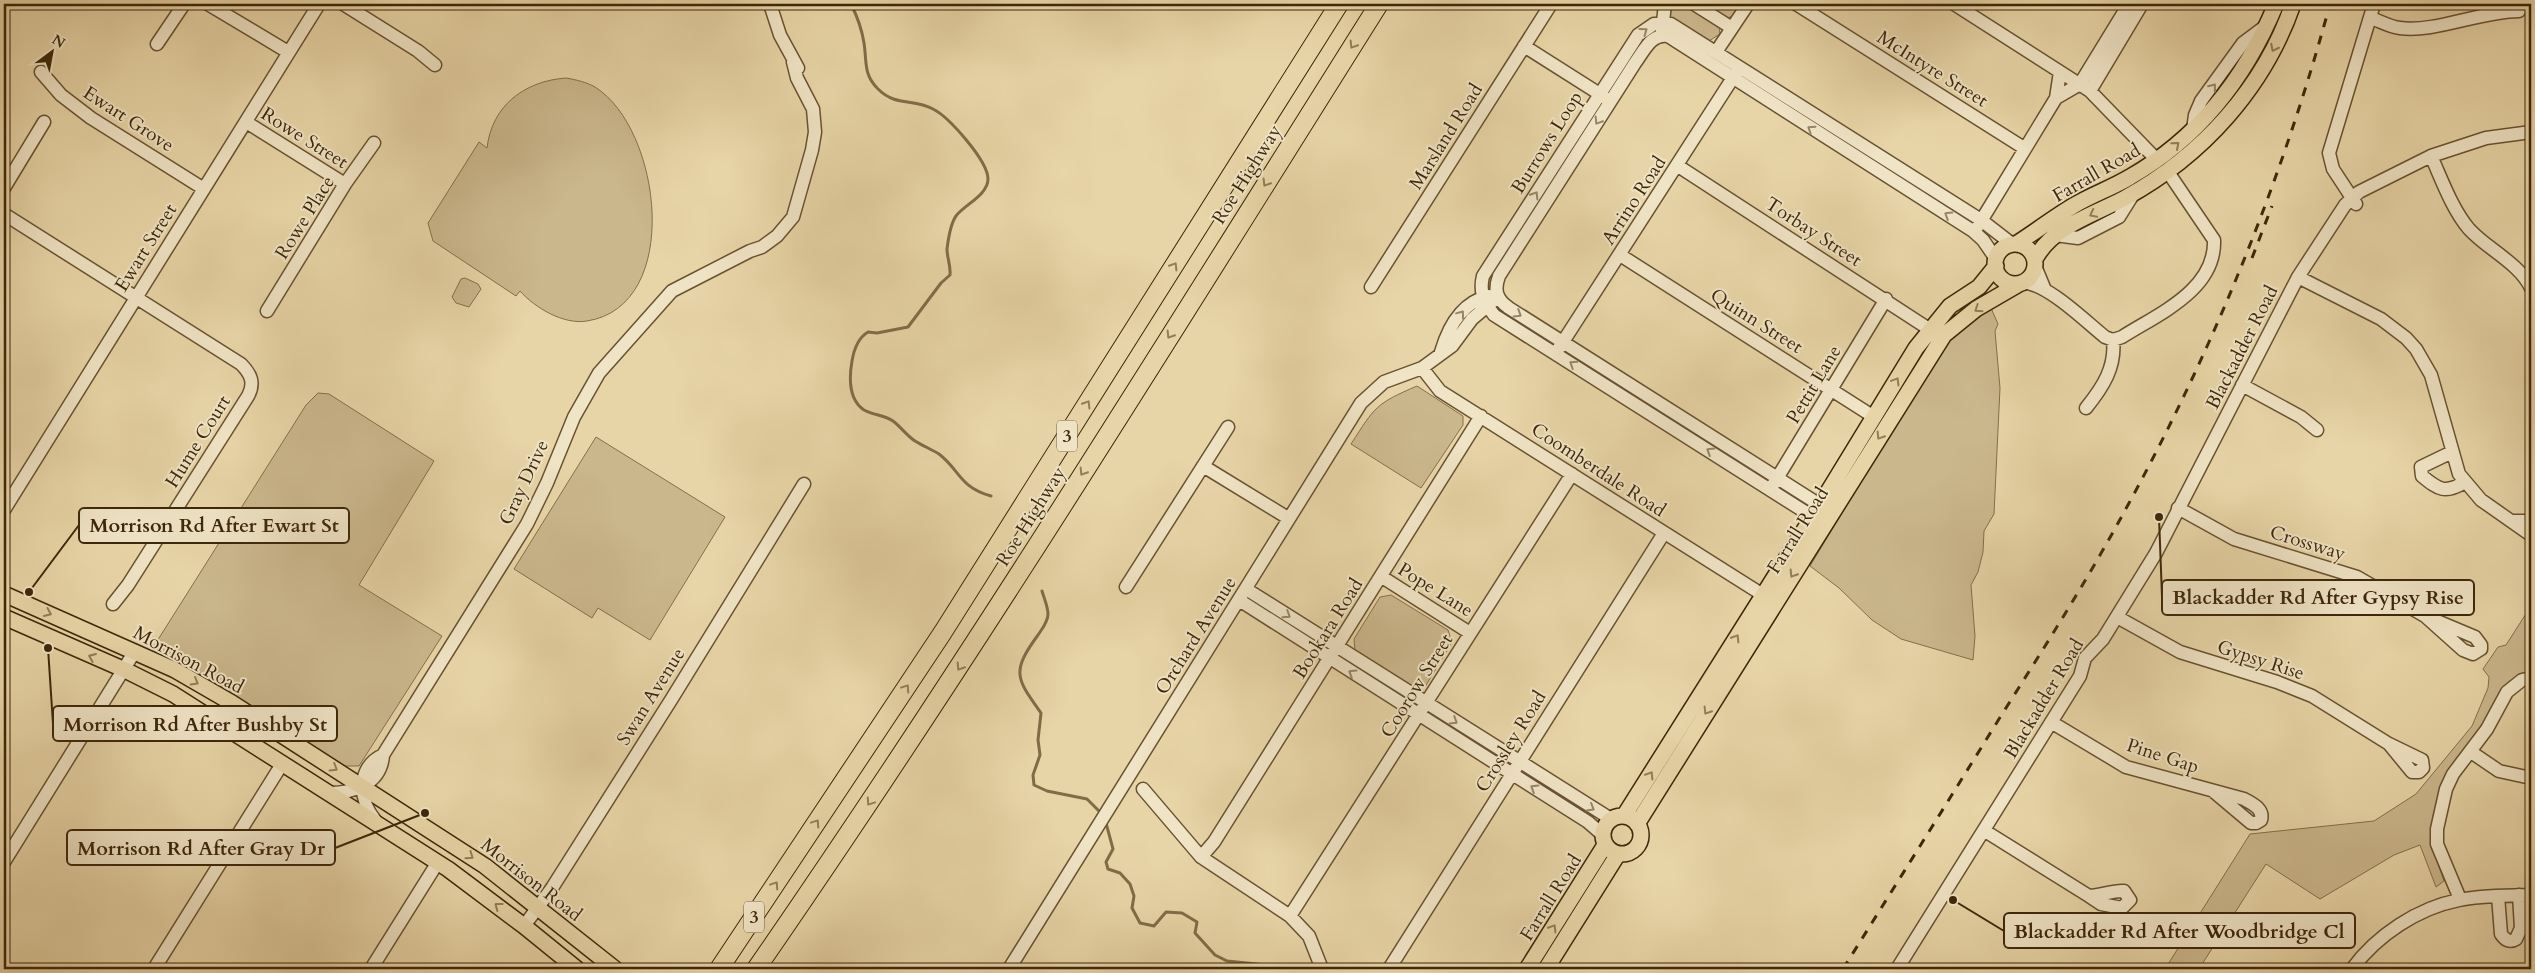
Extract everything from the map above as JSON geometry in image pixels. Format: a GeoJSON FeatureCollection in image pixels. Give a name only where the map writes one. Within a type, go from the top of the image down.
{"type":"FeatureCollection","features":[{"type":"Feature","properties":{"kind":"highway","name":"Roe Highway"},"geometry":{"type":"LineString","coordinates":[[718,969],[943,632],[1339,4]]}},
{"type":"Feature","properties":{"kind":"highway","name":"Roe Highway"},"geometry":{"type":"LineString","coordinates":[[756,969],[819,879],[981,634],[1379,4]]}},
{"type":"Feature","properties":{"kind":"main road","name":"Farrall Road"},"geometry":{"type":"LineString","coordinates":[[2014,244],[2073,206],[2130,178],[2157,160],[2193,130],[2233,85],[2254,54],[2276,4]]}},
{"type":"Feature","properties":{"kind":"main road","name":"Farrall Road"},"geometry":{"type":"LineString","coordinates":[[2035,263],[2043,246],[2055,235],[2168,172],[2214,132],[2245,96],[2270,56],[2293,4]]}},
{"type":"Feature","properties":{"kind":"main road"},"geometry":{"type":"LineString","coordinates":[[2014,244],[2028,249],[2035,263],[2030,277],[2021,283],[2013,284],[2002,278],[1996,263],[2003,248],[2014,244]]}},
{"type":"Feature","properties":{"kind":"main road","name":"Farrall Road"},"geometry":{"type":"LineString","coordinates":[[1637,824],[1822,515],[1874,417],[1929,329],[1950,306],[1980,287],[1996,263]]}},
{"type":"Feature","properties":{"kind":"main road","name":"Farrall Road"},"geometry":{"type":"LineString","coordinates":[[1617,818],[1763,595],[1822,515],[1944,335],[1976,309],[2021,283]]}},
{"type":"Feature","properties":{"kind":"main road","name":"Morrison Road"},"geometry":{"type":"LineString","coordinates":[[4,594],[175,670],[232,703],[485,866],[615,969]]}},
{"type":"Feature","properties":{"kind":"main road","name":"Morrison Road"},"geometry":{"type":"LineString","coordinates":[[4,617],[125,670],[173,694],[438,862],[524,926],[577,969]]}},
{"type":"Feature","properties":{"kind":"main road"},"geometry":{"type":"LineString","coordinates":[[1617,818],[1637,824],[1641,837],[1637,847],[1628,854],[1611,852],[1604,840],[1605,826],[1617,818]]}},
{"type":"Feature","properties":{"kind":"main road","name":"Farrall Road"},"geometry":{"type":"LineString","coordinates":[[1528,969],[1590,869],[1604,840]]}},
{"type":"Feature","properties":{"kind":"main road","name":"Farrall Road"},"geometry":{"type":"LineString","coordinates":[[1546,969],[1618,854]]}},
{"type":"Feature","properties":{"kind":"main road"},"geometry":{"type":"LineString","coordinates":[[1590,869],[1604,877]]}},
{"type":"Feature","properties":{"kind":"street"},"geometry":{"type":"LineString","coordinates":[[157,44],[184,4]]}},
{"type":"Feature","properties":{"kind":"street"},"geometry":{"type":"LineString","coordinates":[[208,4],[288,52]]}},
{"type":"Feature","properties":{"kind":"street","name":"Ewart Street"},"geometry":{"type":"LineString","coordinates":[[4,510],[319,4]]}},
{"type":"Feature","properties":{"kind":"street"},"geometry":{"type":"LineString","coordinates":[[343,4],[418,51],[435,65]]}},
{"type":"Feature","properties":{"kind":"street","name":"Gray Drive"},"geometry":{"type":"LineString","coordinates":[[363,786],[363,778],[375,759],[383,755],[527,524],[574,416],[599,374],[672,291],[732,261],[762,253],[777,244],[799,222],[805,207],[822,128],[816,102],[804,76],[793,62],[780,35],[770,4]]}},
{"type":"Feature","properties":{"kind":"street","name":"Marsland Road"},"geometry":{"type":"LineString","coordinates":[[1371,287],[1551,4]]}},
{"type":"Feature","properties":{"kind":"street"},"geometry":{"type":"LineString","coordinates":[[1665,4],[1662,29],[1668,36],[1975,233],[1990,248],[1996,263]]}},
{"type":"Feature","properties":{"kind":"street"},"geometry":{"type":"LineString","coordinates":[[1694,4],[1732,28]]}},
{"type":"Feature","properties":{"kind":"street"},"geometry":{"type":"LineString","coordinates":[[1716,52],[1748,4]]}},
{"type":"Feature","properties":{"kind":"street","name":"McIntyre Street"},"geometry":{"type":"LineString","coordinates":[[1796,4],[2024,148]]}},
{"type":"Feature","properties":{"kind":"street"},"geometry":{"type":"LineString","coordinates":[[1954,4],[2085,87],[2157,160]]}},
{"type":"Feature","properties":{"kind":"street"},"geometry":{"type":"LineString","coordinates":[[2354,201],[2333,169],[2329,153],[2374,4]]}},
{"type":"Feature","properties":{"kind":"street"},"geometry":{"type":"LineString","coordinates":[[2056,98],[2085,87],[2132,6]]}},
{"type":"Feature","properties":{"kind":"street"},"geometry":{"type":"LineString","coordinates":[[2371,18],[2399,28],[2416,28],[2504,11],[2519,11]]}},
{"type":"Feature","properties":{"kind":"street","name":"Burrows Loop"},"geometry":{"type":"LineString","coordinates":[[1485,302],[1480,286],[1483,276],[1548,174],[1579,138],[1611,101],[1635,62],[1662,29],[1654,24],[1642,31],[1599,94],[1579,138],[1560,181],[1499,276],[1497,296]]}},
{"type":"Feature","properties":{"kind":"street"},"geometry":{"type":"LineString","coordinates":[[1662,29],[1671,24],[1981,220],[2014,244]]}},
{"type":"Feature","properties":{"kind":"street"},"geometry":{"type":"LineString","coordinates":[[1524,46],[1611,101]]}},
{"type":"Feature","properties":{"kind":"street"},"geometry":{"type":"LineString","coordinates":[[1624,55],[1635,62]]}},
{"type":"Feature","properties":{"kind":"street","name":"Arrino Road"},"geometry":{"type":"LineString","coordinates":[[1560,347],[1740,67]]}},
{"type":"Feature","properties":{"kind":"street","name":"Ewart Grove"},"geometry":{"type":"LineString","coordinates":[[41,72],[61,95],[91,118],[204,188]]}},
{"type":"Feature","properties":{"kind":"street"},"geometry":{"type":"LineString","coordinates":[[1975,233],[2024,148],[2056,98],[2060,72]]}},
{"type":"Feature","properties":{"kind":"street"},"geometry":{"type":"LineString","coordinates":[[1794,118],[1801,106]]}},
{"type":"Feature","properties":{"kind":"street"},"geometry":{"type":"LineString","coordinates":[[4,188],[44,122]]}},
{"type":"Feature","properties":{"kind":"street","name":"Rowe Street"},"geometry":{"type":"LineString","coordinates":[[246,122],[345,184]]}},
{"type":"Feature","properties":{"kind":"street","name":"Blackadder Road"},"geometry":{"type":"LineString","coordinates":[[1897,969],[1985,831],[2080,676],[2085,658],[2102,639],[2117,617],[2156,553],[2298,277],[2329,232],[2337,227],[2354,201],[2377,190],[2385,181],[2431,156],[2486,138],[2531,132]]}},
{"type":"Feature","properties":{"kind":"street"},"geometry":{"type":"LineString","coordinates":[[1836,145],[1842,133]]}},
{"type":"Feature","properties":{"kind":"street","name":"Rowe Place"},"geometry":{"type":"LineString","coordinates":[[267,311],[345,184],[374,143]]}},
{"type":"Feature","properties":{"kind":"street"},"geometry":{"type":"LineString","coordinates":[[2431,156],[2460,216],[2468,228],[2530,283]]}},
{"type":"Feature","properties":{"kind":"street"},"geometry":{"type":"LineString","coordinates":[[1876,170],[1884,159]]}},
{"type":"Feature","properties":{"kind":"street","name":"Torbay Street"},"geometry":{"type":"LineString","coordinates":[[1678,166],[1886,299],[1929,329]]}},
{"type":"Feature","properties":{"kind":"street"},"geometry":{"type":"LineString","coordinates":[[2021,283],[2031,283],[2046,290],[2105,337],[2114,340],[2122,337],[2194,290],[2212,258],[2214,240],[2168,172]]}},
{"type":"Feature","properties":{"kind":"street"},"geometry":{"type":"LineString","coordinates":[[1548,174],[1560,181]]}},
{"type":"Feature","properties":{"kind":"street"},"geometry":{"type":"LineString","coordinates":[[1918,196],[1925,185]]}},
{"type":"Feature","properties":{"kind":"street"},"geometry":{"type":"LineString","coordinates":[[4,214],[135,298]]}},
{"type":"Feature","properties":{"kind":"street"},"geometry":{"type":"LineString","coordinates":[[1521,216],[1533,223]]}},
{"type":"Feature","properties":{"kind":"street"},"geometry":{"type":"LineString","coordinates":[[1497,254],[1508,262]]}},
{"type":"Feature","properties":{"kind":"street","name":"Quinn Street"},"geometry":{"type":"LineString","coordinates":[[1620,255],[1874,417]]}},
{"type":"Feature","properties":{"kind":"street"},"geometry":{"type":"LineString","coordinates":[[2035,263],[2046,290]]}},
{"type":"Feature","properties":{"kind":"street"},"geometry":{"type":"LineString","coordinates":[[2298,277],[2381,320],[2416,349],[2431,375],[2459,474],[2481,500],[2514,521],[2531,535]]}},
{"type":"Feature","properties":{"kind":"street"},"geometry":{"type":"LineString","coordinates":[[1497,296],[1501,302],[1560,347],[1648,404],[1685,435],[1730,456],[1822,515]]}},
{"type":"Feature","properties":{"kind":"street","name":"Orchard Avenue"},"geometry":{"type":"LineString","coordinates":[[1009,969],[1246,589],[1288,518],[1367,395],[1384,382],[1422,368],[1455,343],[1485,302],[1497,296]]}},
{"type":"Feature","properties":{"kind":"street","name":"Hume Court"},"geometry":{"type":"LineString","coordinates":[[112,604],[128,585],[248,396],[252,380],[248,371],[241,364],[135,298]]}},
{"type":"Feature","properties":{"kind":"street","name":"Pettit Lane"},"geometry":{"type":"LineString","coordinates":[[1774,484],[1886,299]]}},
{"type":"Feature","properties":{"kind":"street"},"geometry":{"type":"LineString","coordinates":[[1485,302],[1494,315],[1560,347]]}},
{"type":"Feature","properties":{"kind":"street"},"geometry":{"type":"LineString","coordinates":[[2086,408],[2098,394],[2114,362],[2114,340]]}},
{"type":"Feature","properties":{"kind":"street","name":"Coomberdale Road"},"geometry":{"type":"LineString","coordinates":[[1422,368],[1440,391],[1763,595]]}},
{"type":"Feature","properties":{"kind":"street"},"geometry":{"type":"LineString","coordinates":[[2242,385],[2301,417],[2316,430]]}},
{"type":"Feature","properties":{"kind":"street"},"geometry":{"type":"LineString","coordinates":[[1648,404],[1692,424],[1730,456]]}},
{"type":"Feature","properties":{"kind":"street","name":"Bookara Road"},"geometry":{"type":"LineString","coordinates":[[1202,857],[1214,842],[1382,577],[1481,416]]}},
{"type":"Feature","properties":{"kind":"street"},"geometry":{"type":"LineString","coordinates":[[1685,435],[1692,424]]}},
{"type":"Feature","properties":{"kind":"street"},"geometry":{"type":"LineString","coordinates":[[1126,587],[1228,427]]}},
{"type":"Feature","properties":{"kind":"street"},"geometry":{"type":"LineString","coordinates":[[2452,452],[2422,467],[2422,476],[2444,490],[2449,490],[2465,482]]}},
{"type":"Feature","properties":{"kind":"street"},"geometry":{"type":"LineString","coordinates":[[1203,466],[1288,518]]}},
{"type":"Feature","properties":{"kind":"street","name":"Coorow Street"},"geometry":{"type":"LineString","coordinates":[[1290,916],[1572,474]]}},
{"type":"Feature","properties":{"kind":"street","name":"Swan Avenue"},"geometry":{"type":"LineString","coordinates":[[524,926],[671,700],[804,484]]}},
{"type":"Feature","properties":{"kind":"street","name":"Crossway"},"geometry":{"type":"LineString","coordinates":[[2178,508],[2234,539],[2357,577],[2425,616]]}},
{"type":"Feature","properties":{"kind":"street"},"geometry":{"type":"LineString","coordinates":[[2514,521],[2531,521]]}},
{"type":"Feature","properties":{"kind":"street","name":"Crossley Road"},"geometry":{"type":"LineString","coordinates":[[1389,969],[1664,533]]}},
{"type":"Feature","properties":{"kind":"street","name":"Pope Lane"},"geometry":{"type":"LineString","coordinates":[[1382,577],[1470,633]]}},
{"type":"Feature","properties":{"kind":"street"},"geometry":{"type":"LineString","coordinates":[[1246,589],[1569,794],[1617,818]]}},
{"type":"Feature","properties":{"kind":"street"},"geometry":{"type":"LineString","coordinates":[[1239,600],[1588,822],[1604,840]]}},
{"type":"Feature","properties":{"kind":"street","name":"Gypsy Rise"},"geometry":{"type":"LineString","coordinates":[[2117,617],[2180,652],[2277,682],[2312,696],[2389,744]]}},
{"type":"Feature","properties":{"kind":"street"},"geometry":{"type":"LineString","coordinates":[[4,862],[125,670],[135,651]]}},
{"type":"Feature","properties":{"kind":"street"},"geometry":{"type":"LineString","coordinates":[[1375,688],[1383,676]]}},
{"type":"Feature","properties":{"kind":"street"},"geometry":{"type":"LineString","coordinates":[[2460,899],[2439,853],[2437,829],[2449,780],[2487,729],[2507,692],[2522,680],[2531,678]]}},
{"type":"Feature","properties":{"kind":"street","name":"Pine Gap"},"geometry":{"type":"LineString","coordinates":[[2051,722],[2126,767],[2213,791]]}},
{"type":"Feature","properties":{"kind":"street"},"geometry":{"type":"LineString","coordinates":[[1467,746],[1474,734]]}},
{"type":"Feature","properties":{"kind":"street"},"geometry":{"type":"LineString","coordinates":[[2471,752],[2499,771],[2531,778]]}},
{"type":"Feature","properties":{"kind":"street"},"geometry":{"type":"LineString","coordinates":[[154,969],[282,764]]}},
{"type":"Feature","properties":{"kind":"street"},"geometry":{"type":"LineString","coordinates":[[330,793],[347,791],[363,786],[363,798],[367,811],[378,824]]}},
{"type":"Feature","properties":{"kind":"street"},"geometry":{"type":"LineString","coordinates":[[1143,789],[1202,857],[1290,916],[1308,936],[1322,969]]}},
{"type":"Feature","properties":{"kind":"street"},"geometry":{"type":"LineString","coordinates":[[1562,806],[1569,794]]}},
{"type":"Feature","properties":{"kind":"street"},"geometry":{"type":"LineString","coordinates":[[1985,831],[2089,896]]}},
{"type":"Feature","properties":{"kind":"street"},"geometry":{"type":"LineString","coordinates":[[371,969],[438,862]]}},
{"type":"Feature","properties":{"kind":"street"},"geometry":{"type":"LineString","coordinates":[[2352,969],[2366,952],[2393,929],[2426,911],[2460,899],[2498,896],[2525,895],[2521,928],[2516,939],[2511,941],[2505,939],[2501,934],[2498,896]]}},
{"type":"Feature","properties":{"kind":"shaded area"},"geometry":{"type":"Polygon","coordinates":[[[1668,4],[1688,4],[1719,26],[1720,34],[1709,41],[1670,20],[1668,4]]]}},
{"type":"Feature","properties":{"kind":"shaded area"},"geometry":{"type":"Polygon","coordinates":[[[1702,4],[1740,4],[1733,16],[1727,18],[1702,4]]]}},
{"type":"Feature","properties":{"kind":"shaded area"},"geometry":{"type":"Polygon","coordinates":[[[566,78],[581,81],[595,87],[618,108],[636,139],[647,176],[652,214],[649,251],[638,284],[618,308],[587,321],[578,322],[550,314],[520,291],[516,296],[433,241],[428,223],[479,142],[487,148],[490,133],[503,108],[524,90],[551,80],[566,78]]]}},
{"type":"Feature","properties":{"kind":"shaded area"},"geometry":{"type":"Polygon","coordinates":[[[465,278],[478,284],[481,289],[469,307],[456,303],[452,297],[461,279],[465,278]]]}},
{"type":"Feature","properties":{"kind":"shaded area"},"geometry":{"type":"Polygon","coordinates":[[[1991,308],[1998,324],[1995,331],[2000,388],[1994,514],[1984,531],[1983,552],[1978,572],[1971,585],[1975,636],[1973,660],[1901,639],[1872,620],[1839,588],[1810,566],[1937,356],[1956,334],[1991,308]]]}},
{"type":"Feature","properties":{"kind":"shaded area"},"geometry":{"type":"Polygon","coordinates":[[[1417,386],[1463,416],[1463,425],[1421,488],[1351,444],[1377,408],[1392,397],[1417,386]]]}},
{"type":"Feature","properties":{"kind":"shaded area"},"geometry":{"type":"Polygon","coordinates":[[[318,393],[329,394],[434,461],[359,585],[442,636],[359,766],[345,766],[154,646],[306,405],[318,393]]]}},
{"type":"Feature","properties":{"kind":"shaded area"},"geometry":{"type":"Polygon","coordinates":[[[596,437],[725,517],[650,640],[598,608],[592,618],[514,569],[596,437]]]}},
{"type":"Feature","properties":{"kind":"shaded area"},"geometry":{"type":"Polygon","coordinates":[[[1391,595],[1448,630],[1452,642],[1425,687],[1415,688],[1355,651],[1354,639],[1380,597],[1391,595]]]}},
{"type":"Feature","properties":{"kind":"shaded area"},"geometry":{"type":"Polygon","coordinates":[[[2531,606],[2531,673],[2518,676],[2507,683],[2493,704],[2480,731],[2448,771],[2434,852],[2444,881],[2436,887],[2420,845],[2394,855],[2320,899],[2266,864],[2199,969],[2165,969],[2250,834],[2374,821],[2416,794],[2472,726],[2488,688],[2489,677],[2483,669],[2498,647],[2506,645],[2531,606]]]}},
{"type":"Feature","properties":{"kind":"waterway"},"geometry":{"type":"LineString","coordinates":[[851,4],[861,28],[866,68],[873,83],[885,95],[891,98],[926,106],[940,114],[975,151],[982,162],[988,179],[984,190],[956,216],[953,223],[947,249],[950,275],[941,283],[908,327],[877,333],[868,332],[857,344],[851,368],[852,394],[864,410],[893,421],[912,439],[939,454],[972,488],[991,496]]}},
{"type":"Feature","properties":{"kind":"waterway"},"geometry":{"type":"LineString","coordinates":[[1042,591],[1047,608],[1047,620],[1029,648],[1020,667],[1022,683],[1041,713],[1038,740],[1040,755],[1033,775],[1034,785],[1047,791],[1087,799],[1101,813]]}},
{"type":"Feature","properties":{"kind":"waterway"},"geometry":{"type":"LineString","coordinates":[[1106,823],[1113,849],[1106,862],[1108,869],[1120,873],[1130,884],[1134,896],[1132,908],[1140,923],[1154,926],[1166,912],[1182,913],[1197,922],[1195,933],[1215,955],[1227,961],[1266,965],[1269,969]]}},
{"type":"Feature","properties":{"kind":"railway"},"geometry":{"type":"LineString","coordinates":[[1843,969],[2078,592],[2109,540],[2155,453],[2215,329],[2267,201],[2290,136],[2330,4]]}},
{"type":"Feature","properties":{"kind":"railway"},"geometry":{"type":"LineString","coordinates":[[2252,258],[2272,206]]}},
{"type":"Feature","properties":{"kind":"place","name":"Blackadder Rd After Gypsy Rise"},"geometry":{"type":"Point","coordinates":[2159,517]}},
{"type":"Feature","properties":{"kind":"place","name":"Morrison Rd After Ewart St"},"geometry":{"type":"Point","coordinates":[29,592]}},
{"type":"Feature","properties":{"kind":"place","name":"Morrison Rd After Bushby St"},"geometry":{"type":"Point","coordinates":[48,648]}},
{"type":"Feature","properties":{"kind":"place","name":"Morrison Rd After Gray Dr"},"geometry":{"type":"Point","coordinates":[425,813]}},
{"type":"Feature","properties":{"kind":"place","name":"Blackadder Rd After Woodbridge Cl"},"geometry":{"type":"Point","coordinates":[1953,900]}}]}
